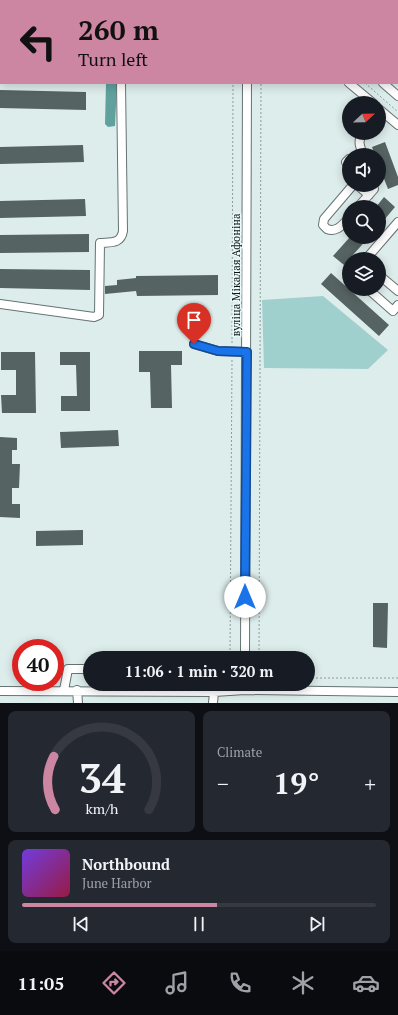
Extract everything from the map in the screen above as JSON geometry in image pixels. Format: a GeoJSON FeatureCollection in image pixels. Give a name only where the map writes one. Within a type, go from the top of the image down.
{"type":"FeatureCollection","features":[{"type":"Feature","properties":{"kind":"street"},"geometry":{"type":"LineString","coordinates":[[0,304],[94,317],[99,315],[101,311],[100,243],[116,242],[122,237],[123,231],[121,84]]}},
{"type":"Feature","properties":{"kind":"street","name":"вуліца Мікалая Афоніна"},"geometry":{"type":"LineString","coordinates":[[245,651],[247,84]]}},
{"type":"Feature","properties":{"kind":"street"},"geometry":{"type":"LineString","coordinates":[[350,84],[364,96]]}},
{"type":"Feature","properties":{"kind":"street"},"geometry":{"type":"LineString","coordinates":[[384,84],[398,96]]}},
{"type":"Feature","properties":{"kind":"street"},"geometry":{"type":"LineString","coordinates":[[386,116],[397,126]]}},
{"type":"Feature","properties":{"kind":"street"},"geometry":{"type":"LineString","coordinates":[[342,226],[340,228],[331,230],[323,225],[324,219],[347,192]]}},
{"type":"Feature","properties":{"kind":"street"},"geometry":{"type":"LineString","coordinates":[[365,192],[369,195]]}},
{"type":"Feature","properties":{"kind":"street"},"geometry":{"type":"LineString","coordinates":[[364,200],[372,192]]}},
{"type":"Feature","properties":{"kind":"street"},"geometry":{"type":"LineString","coordinates":[[372,252],[398,222]]}},
{"type":"Feature","properties":{"kind":"street"},"geometry":{"type":"LineString","coordinates":[[386,280],[398,291]]}},
{"type":"Feature","properties":{"kind":"street"},"geometry":{"type":"LineString","coordinates":[[376,296],[394,311],[398,305]]}},
{"type":"Feature","properties":{"kind":"street"},"geometry":{"type":"LineString","coordinates":[[194,344],[218,351],[247,352]]}},
{"type":"Feature","properties":{"kind":"street"},"geometry":{"type":"LineString","coordinates":[[83,669],[68,669],[64,690],[83,690]]}},
{"type":"Feature","properties":{"kind":"street"},"geometry":{"type":"LineString","coordinates":[[315,689],[398,692]]}},
{"type":"Feature","properties":{"kind":"street"},"geometry":{"type":"LineString","coordinates":[[77,690],[78,703]]}},
{"type":"Feature","properties":{"kind":"street"},"geometry":{"type":"LineString","coordinates":[[0,691],[12,691]]}},
{"type":"Feature","properties":{"kind":"street"},"geometry":{"type":"LineString","coordinates":[[199,691],[220,691]]}},
{"type":"Feature","properties":{"kind":"street"},"geometry":{"type":"LineString","coordinates":[[214,692],[214,703]]}},
{"type":"Feature","properties":{"kind":"path"},"geometry":{"type":"LineString","coordinates":[[230,651],[233,84]]}},
{"type":"Feature","properties":{"kind":"path"},"geometry":{"type":"LineString","coordinates":[[259,651],[261,84]]}},
{"type":"Feature","properties":{"kind":"path"},"geometry":{"type":"LineString","coordinates":[[366,84],[398,112]]}},
{"type":"Feature","properties":{"kind":"path"},"geometry":{"type":"LineString","coordinates":[[315,678],[398,678]]}},
{"type":"Feature","properties":{"kind":"shaded area"},"geometry":{"type":"Polygon","coordinates":[[[106,84],[117,84],[115,126],[108,127],[105,124],[106,84]]]}},
{"type":"Feature","properties":{"kind":"shaded area"},"geometry":{"type":"Polygon","coordinates":[[[323,296],[388,350],[368,369],[264,368],[262,300],[323,296]]]}},
{"type":"Feature","properties":{"kind":"building"},"geometry":{"type":"Polygon","coordinates":[[[0,90],[86,92],[86,110],[0,108],[0,90]]]}},
{"type":"Feature","properties":{"kind":"building"},"geometry":{"type":"Polygon","coordinates":[[[385,142],[398,177],[398,185],[388,189],[386,184],[386,148],[372,147],[385,142]]]}},
{"type":"Feature","properties":{"kind":"building"},"geometry":{"type":"Polygon","coordinates":[[[83,145],[84,162],[0,164],[0,147],[83,145]]]}},
{"type":"Feature","properties":{"kind":"building"},"geometry":{"type":"Polygon","coordinates":[[[384,197],[395,207],[386,218],[386,200],[382,200],[384,197]]]}},
{"type":"Feature","properties":{"kind":"building"},"geometry":{"type":"Polygon","coordinates":[[[85,199],[86,216],[0,218],[0,201],[85,199]]]}},
{"type":"Feature","properties":{"kind":"building"},"geometry":{"type":"Polygon","coordinates":[[[89,234],[89,252],[0,253],[0,235],[89,234]]]}},
{"type":"Feature","properties":{"kind":"building"},"geometry":{"type":"Polygon","coordinates":[[[344,244],[363,244],[356,252],[342,252],[342,263],[333,256],[344,244]]]}},
{"type":"Feature","properties":{"kind":"building"},"geometry":{"type":"Polygon","coordinates":[[[0,269],[90,270],[90,290],[0,288],[0,269]]]}},
{"type":"Feature","properties":{"kind":"building"},"geometry":{"type":"Polygon","coordinates":[[[331,273],[342,283],[342,296],[357,296],[389,325],[379,336],[321,284],[331,273]]]}},
{"type":"Feature","properties":{"kind":"building"},"geometry":{"type":"Polygon","coordinates":[[[218,275],[218,295],[137,296],[136,291],[105,294],[105,286],[117,285],[117,280],[136,278],[136,276],[218,275]]]}},
{"type":"Feature","properties":{"kind":"building"},"geometry":{"type":"Polygon","coordinates":[[[139,351],[182,351],[182,365],[171,365],[172,408],[151,408],[150,372],[139,372],[139,351]]]}},
{"type":"Feature","properties":{"kind":"building"},"geometry":{"type":"Polygon","coordinates":[[[1,352],[35,352],[36,413],[2,413],[1,395],[16,395],[16,370],[1,370],[1,352]]]}},
{"type":"Feature","properties":{"kind":"building"},"geometry":{"type":"Polygon","coordinates":[[[60,352],[90,352],[90,411],[61,411],[61,396],[77,396],[76,365],[60,365],[60,352]]]}},
{"type":"Feature","properties":{"kind":"building"},"geometry":{"type":"Polygon","coordinates":[[[118,430],[119,446],[61,448],[60,432],[118,430]]]}},
{"type":"Feature","properties":{"kind":"building"},"geometry":{"type":"Polygon","coordinates":[[[0,437],[17,438],[17,450],[12,450],[12,464],[20,464],[19,488],[12,488],[12,504],[20,504],[20,518],[0,517],[0,437]]]}},
{"type":"Feature","properties":{"kind":"building"},"geometry":{"type":"Polygon","coordinates":[[[83,530],[83,545],[36,546],[36,531],[83,530]]]}},
{"type":"Feature","properties":{"kind":"building"},"geometry":{"type":"Polygon","coordinates":[[[373,603],[388,603],[387,648],[373,647],[373,603]]]}},
{"type":"Feature","properties":{"kind":"route"},"geometry":{"type":"LineString","coordinates":[[194,344],[218,351],[247,352],[245,597]]}}]}
